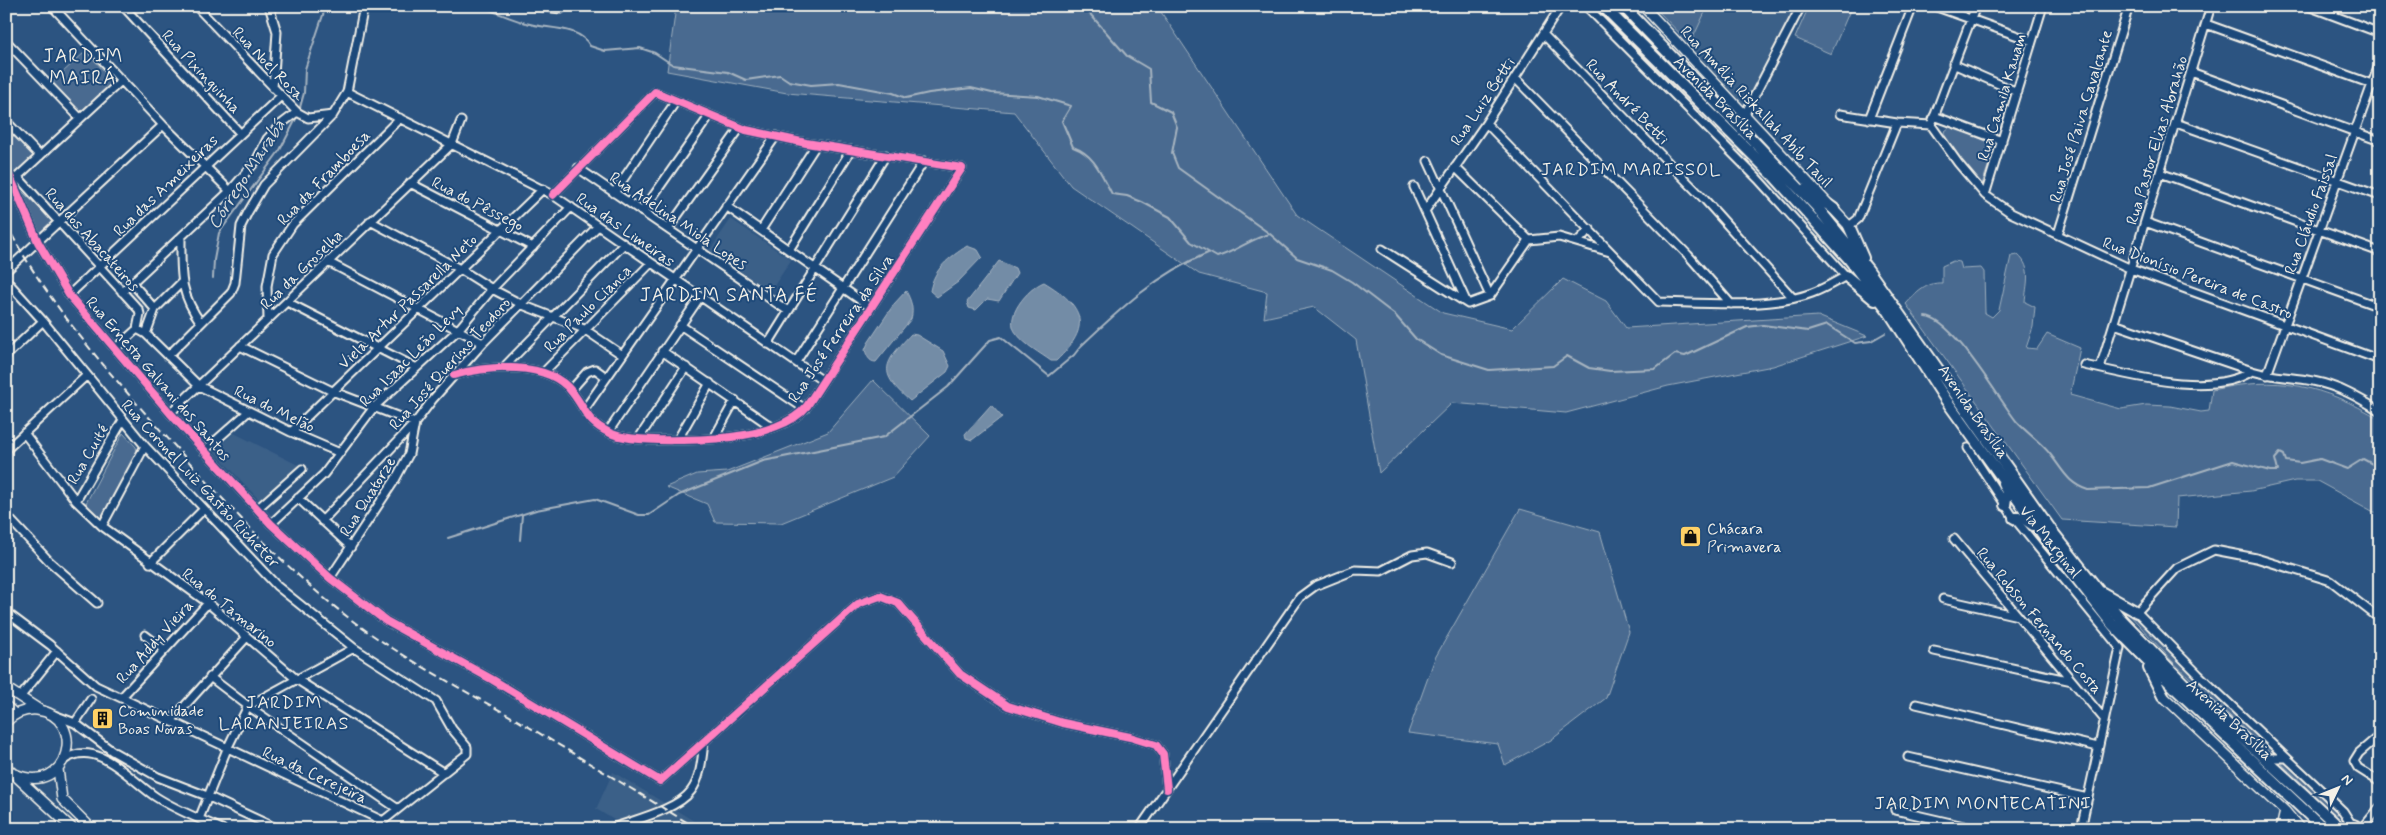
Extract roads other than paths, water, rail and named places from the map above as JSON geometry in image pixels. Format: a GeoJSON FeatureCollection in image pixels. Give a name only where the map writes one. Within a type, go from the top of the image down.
{"type":"FeatureCollection","features":[{"type":"Feature","properties":{"kind":"highway","name":"Avenida Brasília"},"geometry":{"type":"LineString","coordinates":[[1623,6],[1816,206],[1868,270],[2051,530],[2096,590],[2120,618],[2184,684],[2341,829]]}},
{"type":"Feature","properties":{"kind":"highway","name":"Avenida Brasília"},"geometry":{"type":"LineString","coordinates":[[1605,9],[1780,182],[1849,259],[1888,310],[1946,400],[2044,536],[2112,624],[2324,829]]}},
{"type":"Feature","properties":{"kind":"highway"},"geometry":{"type":"LineString","coordinates":[[1780,169],[1834,208]]}},
{"type":"Feature","properties":{"kind":"highway"},"geometry":{"type":"LineString","coordinates":[[1849,226],[1868,270]]}},
{"type":"Feature","properties":{"kind":"highway"},"geometry":{"type":"LineString","coordinates":[[1846,276],[1888,310]]}},
{"type":"Feature","properties":{"kind":"highway"},"geometry":{"type":"LineString","coordinates":[[1992,462],[2007,492],[2005,505]]}},
{"type":"Feature","properties":{"kind":"highway"},"geometry":{"type":"LineString","coordinates":[[2014,518],[2028,520],[2044,536]]}},
{"type":"Feature","properties":{"kind":"highway"},"geometry":{"type":"LineString","coordinates":[[2096,590],[2137,612]]}},
{"type":"Feature","properties":{"kind":"highway"},"geometry":{"type":"LineString","coordinates":[[2137,650],[2155,676],[2163,696]]}},
{"type":"Feature","properties":{"kind":"main road","name":"Rua Amélia Riskallah Abib Tauil"},"geometry":{"type":"LineString","coordinates":[[1643,6],[1849,226]]}},
{"type":"Feature","properties":{"kind":"main road"},"geometry":{"type":"LineString","coordinates":[[6,688],[56,719],[66,734],[68,742],[64,760],[58,769],[42,778],[33,779],[9,769]]}},
{"type":"Feature","properties":{"kind":"main road"},"geometry":{"type":"LineString","coordinates":[[2163,696],[2285,811],[2300,829]]}},
{"type":"Feature","properties":{"kind":"main road"},"geometry":{"type":"LineString","coordinates":[[6,706],[15,714]]}},
{"type":"Feature","properties":{"kind":"main road"},"geometry":{"type":"LineString","coordinates":[[6,722],[15,714],[32,710],[45,712]]}},
{"type":"Feature","properties":{"kind":"main road"},"geometry":{"type":"LineString","coordinates":[[9,769],[73,829]]}},
{"type":"Feature","properties":{"kind":"main road"},"geometry":{"type":"LineString","coordinates":[[58,769],[58,782],[62,799],[92,829]]}},
{"type":"Feature","properties":{"kind":"main road"},"geometry":{"type":"LineString","coordinates":[[2281,829],[2285,811]]}},
{"type":"Feature","properties":{"kind":"street"},"geometry":{"type":"LineString","coordinates":[[52,6],[162,125],[230,191]]}},
{"type":"Feature","properties":{"kind":"street","name":"Rua Pixinguinha"},"geometry":{"type":"LineString","coordinates":[[123,6],[240,133]]}},
{"type":"Feature","properties":{"kind":"street","name":"Rua Noel Rosa"},"geometry":{"type":"LineString","coordinates":[[196,6],[297,112],[308,118],[333,115]]}},
{"type":"Feature","properties":{"kind":"street"},"geometry":{"type":"LineString","coordinates":[[269,6],[277,32],[273,88]]}},
{"type":"Feature","properties":{"kind":"street"},"geometry":{"type":"LineString","coordinates":[[168,356],[231,293],[235,283],[241,226],[264,185],[333,115],[347,92],[364,6]]}},
{"type":"Feature","properties":{"kind":"street"},"geometry":{"type":"LineString","coordinates":[[535,6],[561,9]]}},
{"type":"Feature","properties":{"kind":"street","name":"Rua Luiz Betti"},"geometry":{"type":"LineString","coordinates":[[1425,211],[1486,123],[1561,6]]}},
{"type":"Feature","properties":{"kind":"street"},"geometry":{"type":"LineString","coordinates":[[1486,123],[1659,302],[1731,304],[1793,298],[1812,293],[1846,276],[1758,179],[1586,6]]}},
{"type":"Feature","properties":{"kind":"street"},"geometry":{"type":"LineString","coordinates":[[1744,116],[1801,6]]}},
{"type":"Feature","properties":{"kind":"street"},"geometry":{"type":"LineString","coordinates":[[1869,119],[1913,6]]}},
{"type":"Feature","properties":{"kind":"street"},"geometry":{"type":"LineString","coordinates":[[1934,6],[2032,41]]}},
{"type":"Feature","properties":{"kind":"street"},"geometry":{"type":"LineString","coordinates":[[1840,114],[1897,123],[1931,125],[1976,6]]}},
{"type":"Feature","properties":{"kind":"street","name":"Rua Camila Kauam"},"geometry":{"type":"LineString","coordinates":[[1985,195],[2043,6]]}},
{"type":"Feature","properties":{"kind":"street","name":"Rua José Paiva Cavalcante"},"geometry":{"type":"LineString","coordinates":[[2058,234],[2129,6]]}},
{"type":"Feature","properties":{"kind":"street","name":"Rua Pastor Elias Abrahão"},"geometry":{"type":"LineString","coordinates":[[2100,368],[2212,6]]}},
{"type":"Feature","properties":{"kind":"street"},"geometry":{"type":"LineString","coordinates":[[2308,6],[2380,33]]}},
{"type":"Feature","properties":{"kind":"street"},"geometry":{"type":"LineString","coordinates":[[2206,24],[2380,87]]}},
{"type":"Feature","properties":{"kind":"street","name":"Rua André Betti"},"geometry":{"type":"LineString","coordinates":[[1543,34],[1705,200],[1793,298]]}},
{"type":"Feature","properties":{"kind":"street"},"geometry":{"type":"LineString","coordinates":[[6,41],[80,118]]}},
{"type":"Feature","properties":{"kind":"street","name":"Rua Cláudio Faissal"},"geometry":{"type":"LineString","coordinates":[[2266,375],[2380,62]]}},
{"type":"Feature","properties":{"kind":"street"},"geometry":{"type":"LineString","coordinates":[[1953,64],[2017,92]]}},
{"type":"Feature","properties":{"kind":"street"},"geometry":{"type":"LineString","coordinates":[[2191,72],[2380,141]]}},
{"type":"Feature","properties":{"kind":"street"},"geometry":{"type":"LineString","coordinates":[[1515,78],[1688,255],[1731,304]]}},
{"type":"Feature","properties":{"kind":"street"},"geometry":{"type":"LineString","coordinates":[[15,180],[121,81]]}},
{"type":"Feature","properties":{"kind":"street","name":"Rua das Limeiras"},"geometry":{"type":"LineString","coordinates":[[347,92],[553,194],[823,381]]}},
{"type":"Feature","properties":{"kind":"street"},"geometry":{"type":"LineString","coordinates":[[553,194],[654,92],[740,128],[816,144],[924,161],[796,362]]}},
{"type":"Feature","properties":{"kind":"street","name":"Rua das Ameixeiras"},"geometry":{"type":"LineString","coordinates":[[69,295],[281,96]]}},
{"type":"Feature","properties":{"kind":"street"},"geometry":{"type":"LineString","coordinates":[[614,193],[676,101]]}},
{"type":"Feature","properties":{"kind":"street"},"geometry":{"type":"LineString","coordinates":[[122,292],[230,191],[256,162],[268,139],[280,125],[297,112]]}},
{"type":"Feature","properties":{"kind":"street"},"geometry":{"type":"LineString","coordinates":[[642,212],[710,115]]}},
{"type":"Feature","properties":{"kind":"street"},"geometry":{"type":"LineString","coordinates":[[1934,116],[2002,141]]}},
{"type":"Feature","properties":{"kind":"street","name":"Rua da Framboesa"},"geometry":{"type":"LineString","coordinates":[[268,319],[267,286],[273,254],[293,224],[400,118]]}},
{"type":"Feature","properties":{"kind":"street"},"geometry":{"type":"LineString","coordinates":[[6,121],[40,156]]}},
{"type":"Feature","properties":{"kind":"street"},"geometry":{"type":"LineString","coordinates":[[452,144],[461,121]]}},
{"type":"Feature","properties":{"kind":"street"},"geometry":{"type":"LineString","coordinates":[[1849,226],[1858,219],[1897,123]]}},
{"type":"Feature","properties":{"kind":"street"},"geometry":{"type":"LineString","coordinates":[[2176,123],[2337,179],[2380,196]]}},
{"type":"Feature","properties":{"kind":"street"},"geometry":{"type":"LineString","coordinates":[[7,268],[38,242],[162,125]]}},
{"type":"Feature","properties":{"kind":"street","name":"Rua Dionísio Pereira de Castro"},"geometry":{"type":"LineString","coordinates":[[1931,125],[1958,163],[1985,195],[2011,213],[2131,269],[2380,360]]}},
{"type":"Feature","properties":{"kind":"street"},"geometry":{"type":"LineString","coordinates":[[668,229],[740,128]]}},
{"type":"Feature","properties":{"kind":"street"},"geometry":{"type":"LineString","coordinates":[[584,410],[621,354],[776,136]]}},
{"type":"Feature","properties":{"kind":"street","name":"Rua da Groselha"},"geometry":{"type":"LineString","coordinates":[[170,413],[452,144]]}},
{"type":"Feature","properties":{"kind":"street"},"geometry":{"type":"LineString","coordinates":[[761,230],[816,144]]}},
{"type":"Feature","properties":{"kind":"street"},"geometry":{"type":"LineString","coordinates":[[789,250],[851,150]]}},
{"type":"Feature","properties":{"kind":"street"},"geometry":{"type":"LineString","coordinates":[[768,344],[886,155]]}},
{"type":"Feature","properties":{"kind":"street","name":"Rua José Ferreira da Silva"},"geometry":{"type":"LineString","coordinates":[[454,375],[480,368],[504,367],[544,372],[563,382],[571,390],[588,419],[608,432],[622,437],[714,438],[739,436],[772,427],[793,418],[805,409],[962,168],[924,161]]}},
{"type":"Feature","properties":{"kind":"street"},"geometry":{"type":"LineString","coordinates":[[1428,162],[1490,296]]}},
{"type":"Feature","properties":{"kind":"street","name":"Rua Ernesta Galvani dos Santos"},"geometry":{"type":"LineString","coordinates":[[6,167],[15,180],[38,242],[69,295],[115,349],[126,359],[170,413],[257,509],[330,578],[386,621],[493,680],[660,781],[704,742]]}},
{"type":"Feature","properties":{"kind":"street","name":"Rua Adelina Miola Lopes"},"geometry":{"type":"LineString","coordinates":[[578,168],[788,311]]}},
{"type":"Feature","properties":{"kind":"street"},"geometry":{"type":"LineString","coordinates":[[1455,168],[1530,240]]}},
{"type":"Feature","properties":{"kind":"street"},"geometry":{"type":"LineString","coordinates":[[2160,173],[2380,252]]}},
{"type":"Feature","properties":{"kind":"street","name":"Rua dos Abacateiros"},"geometry":{"type":"LineString","coordinates":[[15,180],[59,222],[139,310],[137,329]]}},
{"type":"Feature","properties":{"kind":"street","name":"Rua do Pêssego"},"geometry":{"type":"LineString","coordinates":[[410,183],[533,247]]}},
{"type":"Feature","properties":{"kind":"street"},"geometry":{"type":"LineString","coordinates":[[1414,187],[1468,304]]}},
{"type":"Feature","properties":{"kind":"street","name":"Viela Artur Passarella Neto"},"geometry":{"type":"LineString","coordinates":[[291,432],[543,189]]}},
{"type":"Feature","properties":{"kind":"street"},"geometry":{"type":"LineString","coordinates":[[726,206],[870,308]]}},
{"type":"Feature","properties":{"kind":"street","name":"Rua Isaac Leão Levy"},"geometry":{"type":"LineString","coordinates":[[271,524],[324,474],[374,407],[415,367],[458,330],[492,289],[571,207]]}},
{"type":"Feature","properties":{"kind":"street"},"geometry":{"type":"LineString","coordinates":[[370,221],[460,269],[492,289],[584,329],[621,354]]}},
{"type":"Feature","properties":{"kind":"street"},"geometry":{"type":"LineString","coordinates":[[2145,222],[2380,307]]}},
{"type":"Feature","properties":{"kind":"street","name":"Rua José Querino Teodoro"},"geometry":{"type":"LineString","coordinates":[[322,520],[415,424],[482,343],[598,226]]}},
{"type":"Feature","properties":{"kind":"street"},"geometry":{"type":"LineString","coordinates":[[1578,241],[1590,229]]}},
{"type":"Feature","properties":{"kind":"street"},"geometry":{"type":"LineString","coordinates":[[181,237],[182,282],[188,305],[201,323]]}},
{"type":"Feature","properties":{"kind":"street"},"geometry":{"type":"LineString","coordinates":[[1468,304],[1490,296],[1530,240],[1559,237],[1578,241],[1613,253]]}},
{"type":"Feature","properties":{"kind":"street"},"geometry":{"type":"LineString","coordinates":[[504,367],[624,244]]}},
{"type":"Feature","properties":{"kind":"street"},"geometry":{"type":"LineString","coordinates":[[1382,249],[1468,304]]}},
{"type":"Feature","properties":{"kind":"street"},"geometry":{"type":"LineString","coordinates":[[328,262],[482,343]]}},
{"type":"Feature","properties":{"kind":"street","name":"Rua Paulo Cianca"},"geometry":{"type":"LineString","coordinates":[[544,372],[584,329],[651,263]]}},
{"type":"Feature","properties":{"kind":"street","name":"Rua Coronel Luiz Gastão Richeter"},"geometry":{"type":"LineString","coordinates":[[6,280],[43,320],[86,376],[145,446],[278,586],[354,648],[436,701],[468,751],[444,773]]}},
{"type":"Feature","properties":{"kind":"street"},"geometry":{"type":"LineString","coordinates":[[146,334],[155,309],[182,282]]}},
{"type":"Feature","properties":{"kind":"street"},"geometry":{"type":"LineString","coordinates":[[132,284],[155,309]]}},
{"type":"Feature","properties":{"kind":"street"},"geometry":{"type":"LineString","coordinates":[[608,432],[700,297]]}},
{"type":"Feature","properties":{"kind":"street"},"geometry":{"type":"LineString","coordinates":[[287,302],[415,367]]}},
{"type":"Feature","properties":{"kind":"street"},"geometry":{"type":"LineString","coordinates":[[6,356],[43,320]]}},
{"type":"Feature","properties":{"kind":"street"},"geometry":{"type":"LineString","coordinates":[[2114,324],[2252,371],[2266,375],[2313,381],[2338,388],[2380,411]]}},
{"type":"Feature","properties":{"kind":"street"},"geometry":{"type":"LineString","coordinates":[[680,325],[805,409]]}},
{"type":"Feature","properties":{"kind":"street"},"geometry":{"type":"LineString","coordinates":[[115,349],[137,329],[146,334],[199,386]]}},
{"type":"Feature","properties":{"kind":"street"},"geometry":{"type":"LineString","coordinates":[[240,346],[332,391],[415,424]]}},
{"type":"Feature","properties":{"kind":"street"},"geometry":{"type":"LineString","coordinates":[[662,351],[772,427]]}},
{"type":"Feature","properties":{"kind":"street"},"geometry":{"type":"LineString","coordinates":[[2084,364],[2162,380],[2192,382],[2227,381],[2240,378],[2252,371]]}},
{"type":"Feature","properties":{"kind":"street"},"geometry":{"type":"LineString","coordinates":[[639,438],[686,367]]}},
{"type":"Feature","properties":{"kind":"street"},"geometry":{"type":"LineString","coordinates":[[571,390],[587,372],[595,370],[606,377]]}},
{"type":"Feature","properties":{"kind":"street"},"geometry":{"type":"LineString","coordinates":[[6,450],[86,376]]}},
{"type":"Feature","properties":{"kind":"street"},"geometry":{"type":"LineString","coordinates":[[678,438],[710,383]]}},
{"type":"Feature","properties":{"kind":"street","name":"Rua do Melão"},"geometry":{"type":"LineString","coordinates":[[199,386],[291,432],[340,452]]}},
{"type":"Feature","properties":{"kind":"street"},"geometry":{"type":"LineString","coordinates":[[714,438],[735,400]]}},
{"type":"Feature","properties":{"kind":"street"},"geometry":{"type":"LineString","coordinates":[[204,451],[249,411]]}},
{"type":"Feature","properties":{"kind":"street","name":"Rua Cuité"},"geometry":{"type":"LineString","coordinates":[[76,501],[123,420]]}},
{"type":"Feature","properties":{"kind":"street","name":"Rua Quatorze"},"geometry":{"type":"LineString","coordinates":[[330,578],[400,472],[408,454],[415,424]]}},
{"type":"Feature","properties":{"kind":"street","name":"Rua do Tamarino"},"geometry":{"type":"LineString","coordinates":[[24,433],[76,501],[102,526],[150,563],[208,603],[296,679],[444,773]]}},
{"type":"Feature","properties":{"kind":"street"},"geometry":{"type":"LineString","coordinates":[[102,526],[145,446]]}},
{"type":"Feature","properties":{"kind":"street","name":"Via Marginal"},"geometry":{"type":"LineString","coordinates":[[1968,448],[2014,518],[2120,648],[2104,719]]}},
{"type":"Feature","properties":{"kind":"street"},"geometry":{"type":"LineString","coordinates":[[257,509],[302,469]]}},
{"type":"Feature","properties":{"kind":"street"},"geometry":{"type":"LineString","coordinates":[[298,498],[351,547]]}},
{"type":"Feature","properties":{"kind":"street"},"geometry":{"type":"LineString","coordinates":[[150,563],[204,510]]}},
{"type":"Feature","properties":{"kind":"street"},"geometry":{"type":"LineString","coordinates":[[6,515],[50,562],[97,603]]}},
{"type":"Feature","properties":{"kind":"street","name":"Rua Robson Fernando Costa"},"geometry":{"type":"LineString","coordinates":[[1954,539],[2104,719]]}},
{"type":"Feature","properties":{"kind":"street"},"geometry":{"type":"LineString","coordinates":[[2380,619],[2331,581],[2256,558],[2214,550],[2177,568],[2137,612],[2199,675],[2343,811],[2350,822],[2362,828],[2380,807]]}},
{"type":"Feature","properties":{"kind":"street"},"geometry":{"type":"LineString","coordinates":[[1139,829],[1300,597],[1314,586],[1354,570],[1381,571],[1412,555],[1427,552],[1452,562]]}},
{"type":"Feature","properties":{"kind":"street"},"geometry":{"type":"LineString","coordinates":[[610,829],[680,801],[692,790],[700,772],[704,742],[858,604],[880,596],[898,603],[960,674],[1008,706],[1063,723],[1130,737],[1156,745],[1163,754],[1167,788]]}},
{"type":"Feature","properties":{"kind":"street"},"geometry":{"type":"LineString","coordinates":[[1943,599],[2018,616]]}},
{"type":"Feature","properties":{"kind":"street","name":"Rua Addy Vieira"},"geometry":{"type":"LineString","coordinates":[[121,698],[208,603]]}},
{"type":"Feature","properties":{"kind":"street","name":"Rua da Cerejeira"},"geometry":{"type":"LineString","coordinates":[[6,612],[57,651],[96,686],[383,821]]}},
{"type":"Feature","properties":{"kind":"street"},"geometry":{"type":"LineString","coordinates":[[146,635],[164,650]]}},
{"type":"Feature","properties":{"kind":"street"},"geometry":{"type":"LineString","coordinates":[[172,721],[246,637]]}},
{"type":"Feature","properties":{"kind":"street"},"geometry":{"type":"LineString","coordinates":[[199,819],[227,749],[248,706],[354,648]]}},
{"type":"Feature","properties":{"kind":"street"},"geometry":{"type":"LineString","coordinates":[[21,696],[57,651]]}},
{"type":"Feature","properties":{"kind":"street"},"geometry":{"type":"LineString","coordinates":[[1934,651],[2072,681]]}},
{"type":"Feature","properties":{"kind":"street"},"geometry":{"type":"LineString","coordinates":[[210,677],[248,706],[398,809]]}},
{"type":"Feature","properties":{"kind":"street"},"geometry":{"type":"LineString","coordinates":[[75,723],[91,698]]}},
{"type":"Feature","properties":{"kind":"street"},"geometry":{"type":"LineString","coordinates":[[1916,704],[2098,747]]}},
{"type":"Feature","properties":{"kind":"street"},"geometry":{"type":"LineString","coordinates":[[45,712],[75,723],[134,765],[278,829]]}},
{"type":"Feature","properties":{"kind":"street"},"geometry":{"type":"LineString","coordinates":[[2081,829],[2104,719]]}},
{"type":"Feature","properties":{"kind":"street"},"geometry":{"type":"LineString","coordinates":[[2380,736],[2359,752],[2354,761],[2358,768],[2380,782]]}},
{"type":"Feature","properties":{"kind":"street"},"geometry":{"type":"LineString","coordinates":[[64,760],[73,754],[82,752],[99,756],[156,797],[222,829]]}},
{"type":"Feature","properties":{"kind":"street"},"geometry":{"type":"LineString","coordinates":[[1908,756],[2088,798]]}},
{"type":"Feature","properties":{"kind":"street"},"geometry":{"type":"LineString","coordinates":[[2262,758],[2286,758]]}},
{"type":"Feature","properties":{"kind":"street"},"geometry":{"type":"LineString","coordinates":[[373,829],[444,773]]}},
{"type":"Feature","properties":{"kind":"street"},"geometry":{"type":"LineString","coordinates":[[1895,810],[1976,829]]}},
{"type":"Feature","properties":{"kind":"street"},"geometry":{"type":"LineString","coordinates":[[2341,829],[2343,811]]}},
{"type":"Feature","properties":{"kind":"waterway","name":"Córrego Marabá"},"geometry":{"type":"LineString","coordinates":[[299,111],[304,93],[305,69],[326,6]]}},
{"type":"Feature","properties":{"kind":"waterway"},"geometry":{"type":"LineString","coordinates":[[478,6],[537,26],[563,29],[579,35],[590,46],[605,51],[640,48],[655,53],[673,65],[728,72],[746,80],[780,75],[789,81],[811,85],[839,83],[893,93],[906,98],[971,88],[992,93],[1038,96],[1071,106],[1062,121],[1073,147],[1081,150],[1092,160],[1101,172],[1112,194],[1127,196],[1170,217],[1191,242],[1217,257],[1270,234],[1297,258],[1332,270],[1352,282],[1395,315],[1416,339],[1441,355],[1489,370],[1553,366],[1567,356],[1589,368],[1610,371],[1655,369],[1675,354],[1685,356],[1747,327],[1763,325],[1808,331],[1827,325],[1855,343],[1871,341],[1885,333]]}},
{"type":"Feature","properties":{"kind":"waterway"},"geometry":{"type":"LineString","coordinates":[[1083,6],[1127,56],[1149,69],[1151,102],[1171,112],[1177,127],[1172,153],[1178,168],[1270,234]]}},
{"type":"Feature","properties":{"kind":"waterway","name":"Córrego Marabá"},"geometry":{"type":"LineString","coordinates":[[213,278],[219,233],[280,150],[298,115]]}},
{"type":"Feature","properties":{"kind":"waterway"},"geometry":{"type":"LineString","coordinates":[[448,538],[536,510],[595,499],[639,515],[649,515],[679,495],[763,461],[884,437],[948,387],[990,340],[1001,337],[1049,376],[1074,355],[1110,319],[1140,294],[1172,271],[1208,253]]}},
{"type":"Feature","properties":{"kind":"waterway"},"geometry":{"type":"LineString","coordinates":[[1925,317],[1936,321],[1949,331],[1975,362],[2017,422],[2046,450],[2070,480],[2088,490],[2149,488],[2233,461],[2270,471],[2278,471],[2275,459],[2280,453],[2284,455],[2286,461],[2300,463],[2320,459],[2347,469],[2363,459],[2380,468]]}},
{"type":"Feature","properties":{"kind":"waterway"},"geometry":{"type":"LineString","coordinates":[[520,540],[522,515]]}},
{"type":"Feature","properties":{"kind":"railway"},"geometry":{"type":"LineString","coordinates":[[6,224],[43,286],[86,344],[203,478],[247,525],[317,592],[342,613],[404,656],[517,720],[698,829]]}},
{"type":"Feature","properties":{"kind":"place","name":"Chácara Primavera"},"geometry":{"type":"Point","coordinates":[1691,537]}},
{"type":"Feature","properties":{"kind":"place","name":"Comunidade Boas Novas"},"geometry":{"type":"Point","coordinates":[102,719]}},
{"type":"Feature","properties":{"kind":"district","name":"JARDIM MAIRÁ"},"geometry":{"type":"Point","coordinates":[83,66]}},
{"type":"Feature","properties":{"kind":"district","name":"JARDIM MARISSOL"},"geometry":{"type":"Point","coordinates":[1631,169]}},
{"type":"Feature","properties":{"kind":"district","name":"JARDIM SANTA FÉ"},"geometry":{"type":"Point","coordinates":[729,294]}},
{"type":"Feature","properties":{"kind":"district","name":"JARDIM LARANJEIRAS"},"geometry":{"type":"Point","coordinates":[284,712]}},
{"type":"Feature","properties":{"kind":"district","name":"JARDIM MONTECATINI"},"geometry":{"type":"Point","coordinates":[1983,803]}}]}
